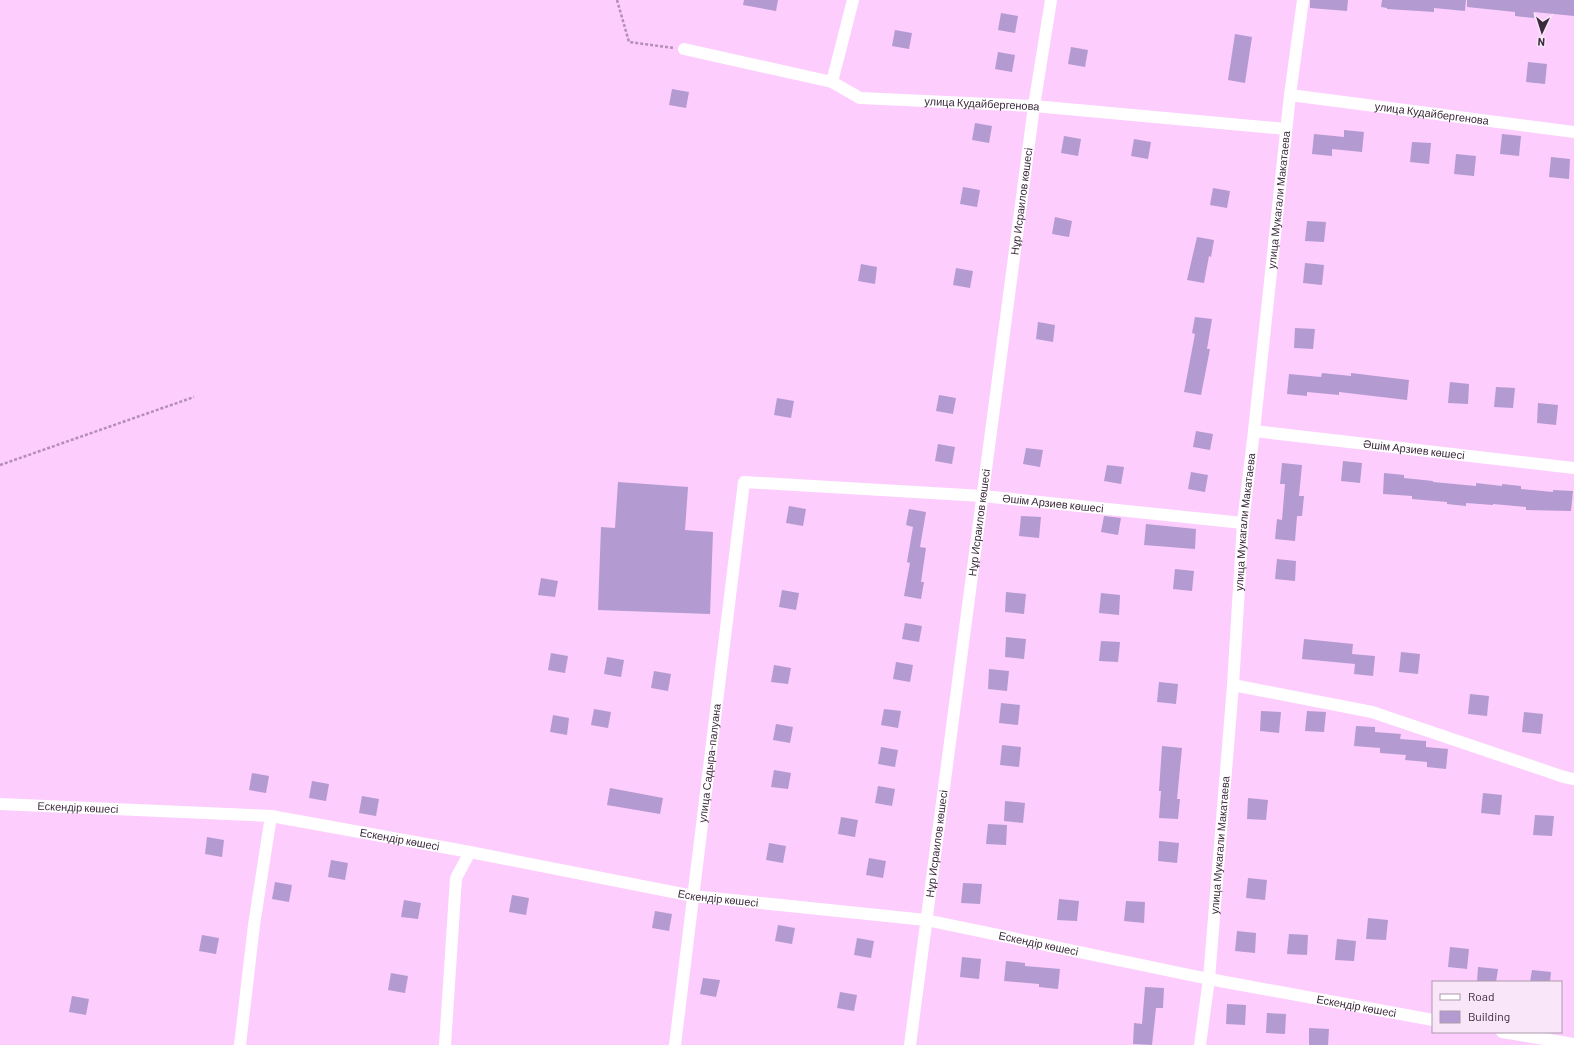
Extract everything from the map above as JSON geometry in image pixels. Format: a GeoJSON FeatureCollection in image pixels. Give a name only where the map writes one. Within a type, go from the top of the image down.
{"type":"FeatureCollection","features":[{"type":"Feature","properties":{"kind":"street"},"geometry":{"type":"LineString","coordinates":[[832,82],[853,0]]}},
{"type":"Feature","properties":{"kind":"street","name":"Нұр Исраилов көшесі"},"geometry":{"type":"LineString","coordinates":[[910,1045],[1034,106],[1051,0]]}},
{"type":"Feature","properties":{"kind":"street","name":"улица Мукагали Макатаева"},"geometry":{"type":"LineString","coordinates":[[1200,1045],[1208,979],[1234,685],[1243,523],[1286,129],[1303,0]]}},
{"type":"Feature","properties":{"kind":"street","name":"улица Кудайбергенова"},"geometry":{"type":"LineString","coordinates":[[684,49],[832,82],[860,98],[1034,106],[1286,129]]}},
{"type":"Feature","properties":{"kind":"street","name":"улица Кудайбергенова"},"geometry":{"type":"LineString","coordinates":[[1290,95],[1574,132]]}},
{"type":"Feature","properties":{"kind":"street","name":"Әшім Арзиев көшесі"},"geometry":{"type":"LineString","coordinates":[[1254,431],[1574,468]]}},
{"type":"Feature","properties":{"kind":"street","name":"Әшім Арзиев көшесі"},"geometry":{"type":"LineString","coordinates":[[744,482],[983,496],[1243,523]]}},
{"type":"Feature","properties":{"kind":"street","name":"улица Садыра-палуана"},"geometry":{"type":"LineString","coordinates":[[675,1045],[744,482]]}},
{"type":"Feature","properties":{"kind":"street"},"geometry":{"type":"LineString","coordinates":[[1234,685],[1372,712],[1564,777],[1574,779]]}},
{"type":"Feature","properties":{"kind":"street","name":"Ескендір көшесі"},"geometry":{"type":"LineString","coordinates":[[0,804],[271,816],[470,852],[693,896],[926,920],[1208,979],[1432,1020]]}},
{"type":"Feature","properties":{"kind":"street"},"geometry":{"type":"LineString","coordinates":[[240,1045],[254,925],[271,816]]}},
{"type":"Feature","properties":{"kind":"street"},"geometry":{"type":"LineString","coordinates":[[445,1045],[456,878],[470,852]]}},
{"type":"Feature","properties":{"kind":"street"},"geometry":{"type":"LineString","coordinates":[[1508,1033],[1574,1044]]}},
{"type":"Feature","properties":{"kind":"path"},"geometry":{"type":"LineString","coordinates":[[617,0],[629,42],[684,49]]}},
{"type":"Feature","properties":{"kind":"path"},"geometry":{"type":"LineString","coordinates":[[0,465],[194,397]]}},
{"type":"Feature","properties":{"kind":"building"},"geometry":{"type":"Polygon","coordinates":[[[744,0],[778,0],[776,11],[743,5],[744,0]]]}},
{"type":"Feature","properties":{"kind":"building"},"geometry":{"type":"Polygon","coordinates":[[[1310,0],[1348,0],[1347,11],[1310,8],[1310,0]]]}},
{"type":"Feature","properties":{"kind":"building"},"geometry":{"type":"Polygon","coordinates":[[[1382,0],[1466,0],[1465,11],[1434,8],[1434,12],[1387,9],[1381,7],[1382,0]]]}},
{"type":"Feature","properties":{"kind":"building"},"geometry":{"type":"Polygon","coordinates":[[[1467,0],[1574,0],[1574,16],[1534,12],[1534,18],[1515,16],[1515,12],[1467,7],[1467,0]]]}},
{"type":"Feature","properties":{"kind":"building"},"geometry":{"type":"Polygon","coordinates":[[[1001,13],[1018,16],[1015,33],[998,30],[1001,13]]]}},
{"type":"Feature","properties":{"kind":"building"},"geometry":{"type":"Polygon","coordinates":[[[895,30],[912,33],[909,49],[892,46],[895,30]]]}},
{"type":"Feature","properties":{"kind":"building"},"geometry":{"type":"Polygon","coordinates":[[[1235,34],[1252,37],[1245,83],[1228,80],[1235,34]]]}},
{"type":"Feature","properties":{"kind":"building"},"geometry":{"type":"Polygon","coordinates":[[[1071,47],[1088,50],[1085,67],[1068,64],[1071,47]]]}},
{"type":"Feature","properties":{"kind":"building"},"geometry":{"type":"Polygon","coordinates":[[[998,52],[1015,55],[1012,72],[995,69],[998,52]]]}},
{"type":"Feature","properties":{"kind":"building"},"geometry":{"type":"Polygon","coordinates":[[[1528,62],[1547,64],[1545,84],[1526,82],[1528,62]]]}},
{"type":"Feature","properties":{"kind":"building"},"geometry":{"type":"Polygon","coordinates":[[[672,89],[689,92],[686,108],[669,105],[672,89]]]}},
{"type":"Feature","properties":{"kind":"building"},"geometry":{"type":"Polygon","coordinates":[[[975,123],[992,126],[989,143],[972,140],[975,123]]]}},
{"type":"Feature","properties":{"kind":"building"},"geometry":{"type":"Polygon","coordinates":[[[1344,130],[1364,132],[1362,152],[1332,149],[1332,156],[1312,154],[1314,134],[1344,137],[1344,130]]]}},
{"type":"Feature","properties":{"kind":"building"},"geometry":{"type":"Polygon","coordinates":[[[1502,134],[1521,136],[1519,156],[1500,154],[1502,134]]]}},
{"type":"Feature","properties":{"kind":"building"},"geometry":{"type":"Polygon","coordinates":[[[1064,136],[1081,139],[1078,156],[1061,153],[1064,136]]]}},
{"type":"Feature","properties":{"kind":"building"},"geometry":{"type":"Polygon","coordinates":[[[1134,139],[1151,142],[1148,159],[1131,156],[1134,139]]]}},
{"type":"Feature","properties":{"kind":"building"},"geometry":{"type":"Polygon","coordinates":[[[1412,142],[1431,143],[1429,164],[1410,162],[1412,142]]]}},
{"type":"Feature","properties":{"kind":"building"},"geometry":{"type":"Polygon","coordinates":[[[1456,154],[1476,156],[1474,176],[1454,174],[1456,154]]]}},
{"type":"Feature","properties":{"kind":"building"},"geometry":{"type":"Polygon","coordinates":[[[1551,157],[1570,159],[1569,179],[1549,177],[1551,157]]]}},
{"type":"Feature","properties":{"kind":"building"},"geometry":{"type":"Polygon","coordinates":[[[963,187],[980,190],[977,207],[960,204],[963,187]]]}},
{"type":"Feature","properties":{"kind":"building"},"geometry":{"type":"Polygon","coordinates":[[[1213,188],[1230,191],[1227,208],[1210,205],[1213,188]]]}},
{"type":"Feature","properties":{"kind":"building"},"geometry":{"type":"Polygon","coordinates":[[[1055,217],[1072,221],[1069,237],[1052,234],[1055,217]]]}},
{"type":"Feature","properties":{"kind":"building"},"geometry":{"type":"Polygon","coordinates":[[[1307,221],[1326,222],[1324,242],[1305,241],[1307,221]]]}},
{"type":"Feature","properties":{"kind":"building"},"geometry":{"type":"Polygon","coordinates":[[[1197,237],[1214,240],[1211,257],[1209,256],[1204,283],[1187,280],[1197,237]]]}},
{"type":"Feature","properties":{"kind":"building"},"geometry":{"type":"Polygon","coordinates":[[[1305,263],[1324,265],[1322,285],[1303,283],[1305,263]]]}},
{"type":"Feature","properties":{"kind":"building"},"geometry":{"type":"Polygon","coordinates":[[[861,264],[877,267],[875,284],[858,281],[861,264]]]}},
{"type":"Feature","properties":{"kind":"building"},"geometry":{"type":"Polygon","coordinates":[[[956,268],[973,271],[970,288],[953,285],[956,268]]]}},
{"type":"Feature","properties":{"kind":"building"},"geometry":{"type":"Polygon","coordinates":[[[1195,317],[1212,319],[1207,349],[1210,349],[1201,395],[1184,392],[1195,334],[1192,333],[1195,317]]]}},
{"type":"Feature","properties":{"kind":"building"},"geometry":{"type":"Polygon","coordinates":[[[1038,322],[1055,325],[1053,342],[1036,339],[1038,322]]]}},
{"type":"Feature","properties":{"kind":"building"},"geometry":{"type":"Polygon","coordinates":[[[1295,328],[1315,329],[1313,349],[1294,348],[1295,328]]]}},
{"type":"Feature","properties":{"kind":"building"},"geometry":{"type":"Polygon","coordinates":[[[1322,373],[1351,376],[1351,373],[1409,380],[1407,400],[1339,392],[1339,395],[1307,392],[1307,396],[1287,394],[1289,374],[1321,377],[1322,373]]]}},
{"type":"Feature","properties":{"kind":"building"},"geometry":{"type":"Polygon","coordinates":[[[1450,382],[1469,384],[1468,404],[1448,403],[1450,382]]]}},
{"type":"Feature","properties":{"kind":"building"},"geometry":{"type":"Polygon","coordinates":[[[1496,387],[1515,388],[1513,408],[1494,407],[1496,387]]]}},
{"type":"Feature","properties":{"kind":"building"},"geometry":{"type":"Polygon","coordinates":[[[939,395],[956,398],[953,414],[936,411],[939,395]]]}},
{"type":"Feature","properties":{"kind":"building"},"geometry":{"type":"Polygon","coordinates":[[[777,398],[794,401],[791,418],[774,415],[777,398]]]}},
{"type":"Feature","properties":{"kind":"building"},"geometry":{"type":"Polygon","coordinates":[[[1538,403],[1558,405],[1556,425],[1537,423],[1538,403]]]}},
{"type":"Feature","properties":{"kind":"building"},"geometry":{"type":"Polygon","coordinates":[[[1196,431],[1213,434],[1210,450],[1193,447],[1196,431]]]}},
{"type":"Feature","properties":{"kind":"building"},"geometry":{"type":"Polygon","coordinates":[[[938,444],[955,447],[952,464],[935,461],[938,444]]]}},
{"type":"Feature","properties":{"kind":"building"},"geometry":{"type":"Polygon","coordinates":[[[1026,448],[1043,450],[1040,467],[1023,464],[1026,448]]]}},
{"type":"Feature","properties":{"kind":"building"},"geometry":{"type":"Polygon","coordinates":[[[1343,461],[1362,463],[1360,483],[1341,481],[1343,461]]]}},
{"type":"Feature","properties":{"kind":"building"},"geometry":{"type":"Polygon","coordinates":[[[1282,463],[1302,465],[1299,496],[1304,496],[1302,516],[1297,516],[1295,541],[1275,539],[1277,519],[1282,520],[1285,484],[1280,484],[1282,463]]]}},
{"type":"Feature","properties":{"kind":"building"},"geometry":{"type":"Polygon","coordinates":[[[1107,465],[1124,467],[1121,484],[1104,481],[1107,465]]]}},
{"type":"Feature","properties":{"kind":"building"},"geometry":{"type":"Polygon","coordinates":[[[1191,472],[1208,475],[1205,492],[1188,489],[1191,472]]]}},
{"type":"Feature","properties":{"kind":"building"},"geometry":{"type":"Polygon","coordinates":[[[1384,473],[1404,475],[1404,478],[1433,482],[1476,486],[1476,483],[1502,486],[1502,484],[1521,486],[1521,489],[1553,492],[1553,490],[1573,491],[1571,511],[1526,510],[1526,507],[1493,504],[1466,503],[1466,506],[1447,504],[1447,502],[1412,499],[1412,496],[1383,494],[1384,473]]]}},
{"type":"Feature","properties":{"kind":"building"},"geometry":{"type":"Polygon","coordinates":[[[618,482],[688,487],[685,530],[713,532],[710,614],[598,610],[601,527],[615,528],[618,482]]]}},
{"type":"Feature","properties":{"kind":"building"},"geometry":{"type":"Polygon","coordinates":[[[789,506],[806,509],[803,526],[786,523],[789,506]]]}},
{"type":"Feature","properties":{"kind":"building"},"geometry":{"type":"Polygon","coordinates":[[[909,509],[926,512],[920,547],[926,548],[921,582],[924,582],[921,599],[904,596],[910,563],[907,562],[913,527],[906,525],[909,509]]]}},
{"type":"Feature","properties":{"kind":"building"},"geometry":{"type":"Polygon","coordinates":[[[1021,516],[1041,517],[1039,538],[1019,536],[1021,516]]]}},
{"type":"Feature","properties":{"kind":"building"},"geometry":{"type":"Polygon","coordinates":[[[1104,516],[1121,518],[1118,535],[1101,532],[1104,516]]]}},
{"type":"Feature","properties":{"kind":"building"},"geometry":{"type":"Polygon","coordinates":[[[1146,524],[1196,529],[1195,549],[1144,545],[1146,524]]]}},
{"type":"Feature","properties":{"kind":"building"},"geometry":{"type":"Polygon","coordinates":[[[1277,559],[1296,561],[1295,581],[1275,579],[1277,559]]]}},
{"type":"Feature","properties":{"kind":"building"},"geometry":{"type":"Polygon","coordinates":[[[1175,569],[1194,571],[1192,591],[1173,589],[1175,569]]]}},
{"type":"Feature","properties":{"kind":"building"},"geometry":{"type":"Polygon","coordinates":[[[541,578],[558,581],[555,597],[538,595],[541,578]]]}},
{"type":"Feature","properties":{"kind":"building"},"geometry":{"type":"Polygon","coordinates":[[[782,590],[799,593],[796,610],[779,607],[782,590]]]}},
{"type":"Feature","properties":{"kind":"building"},"geometry":{"type":"Polygon","coordinates":[[[1006,592],[1026,594],[1024,614],[1005,612],[1006,592]]]}},
{"type":"Feature","properties":{"kind":"building"},"geometry":{"type":"Polygon","coordinates":[[[1101,593],[1120,595],[1119,615],[1099,613],[1101,593]]]}},
{"type":"Feature","properties":{"kind":"building"},"geometry":{"type":"Polygon","coordinates":[[[905,623],[922,626],[919,642],[902,639],[905,623]]]}},
{"type":"Feature","properties":{"kind":"building"},"geometry":{"type":"Polygon","coordinates":[[[1006,637],[1026,639],[1024,659],[1005,657],[1006,637]]]}},
{"type":"Feature","properties":{"kind":"building"},"geometry":{"type":"Polygon","coordinates":[[[1304,639],[1353,644],[1352,654],[1375,656],[1373,676],[1354,674],[1355,664],[1302,659],[1304,639]]]}},
{"type":"Feature","properties":{"kind":"building"},"geometry":{"type":"Polygon","coordinates":[[[1101,641],[1120,642],[1118,662],[1099,661],[1101,641]]]}},
{"type":"Feature","properties":{"kind":"building"},"geometry":{"type":"Polygon","coordinates":[[[1401,652],[1420,654],[1418,674],[1399,672],[1401,652]]]}},
{"type":"Feature","properties":{"kind":"building"},"geometry":{"type":"Polygon","coordinates":[[[551,653],[568,656],[565,673],[548,670],[551,653]]]}},
{"type":"Feature","properties":{"kind":"building"},"geometry":{"type":"Polygon","coordinates":[[[607,657],[624,660],[621,677],[604,674],[607,657]]]}},
{"type":"Feature","properties":{"kind":"building"},"geometry":{"type":"Polygon","coordinates":[[[896,662],[913,665],[910,682],[893,679],[896,662]]]}},
{"type":"Feature","properties":{"kind":"building"},"geometry":{"type":"Polygon","coordinates":[[[774,665],[791,668],[788,684],[771,682],[774,665]]]}},
{"type":"Feature","properties":{"kind":"building"},"geometry":{"type":"Polygon","coordinates":[[[989,669],[1009,671],[1007,691],[988,689],[989,669]]]}},
{"type":"Feature","properties":{"kind":"building"},"geometry":{"type":"Polygon","coordinates":[[[654,671],[671,674],[668,691],[651,688],[654,671]]]}},
{"type":"Feature","properties":{"kind":"building"},"geometry":{"type":"Polygon","coordinates":[[[1159,682],[1178,684],[1176,704],[1157,702],[1159,682]]]}},
{"type":"Feature","properties":{"kind":"building"},"geometry":{"type":"Polygon","coordinates":[[[1470,694],[1489,696],[1487,716],[1468,714],[1470,694]]]}},
{"type":"Feature","properties":{"kind":"building"},"geometry":{"type":"Polygon","coordinates":[[[1001,703],[1020,705],[1018,725],[999,723],[1001,703]]]}},
{"type":"Feature","properties":{"kind":"building"},"geometry":{"type":"Polygon","coordinates":[[[594,709],[611,712],[608,728],[591,725],[594,709]]]}},
{"type":"Feature","properties":{"kind":"building"},"geometry":{"type":"Polygon","coordinates":[[[884,709],[901,711],[898,728],[881,725],[884,709]]]}},
{"type":"Feature","properties":{"kind":"building"},"geometry":{"type":"Polygon","coordinates":[[[1261,711],[1281,712],[1279,733],[1260,731],[1261,711]]]}},
{"type":"Feature","properties":{"kind":"building"},"geometry":{"type":"Polygon","coordinates":[[[1307,711],[1326,712],[1324,732],[1305,731],[1307,711]]]}},
{"type":"Feature","properties":{"kind":"building"},"geometry":{"type":"Polygon","coordinates":[[[1524,712],[1543,714],[1541,734],[1522,732],[1524,712]]]}},
{"type":"Feature","properties":{"kind":"building"},"geometry":{"type":"Polygon","coordinates":[[[553,715],[569,718],[567,735],[550,732],[553,715]]]}},
{"type":"Feature","properties":{"kind":"building"},"geometry":{"type":"Polygon","coordinates":[[[776,724],[793,727],[790,743],[773,740],[776,724]]]}},
{"type":"Feature","properties":{"kind":"building"},"geometry":{"type":"Polygon","coordinates":[[[1356,726],[1375,727],[1375,732],[1401,734],[1400,739],[1426,741],[1426,747],[1448,749],[1446,769],[1427,767],[1427,762],[1405,760],[1406,755],[1380,753],[1380,748],[1354,746],[1356,726]]]}},
{"type":"Feature","properties":{"kind":"building"},"geometry":{"type":"Polygon","coordinates":[[[1002,745],[1021,747],[1019,767],[1000,765],[1002,745]]]}},
{"type":"Feature","properties":{"kind":"building"},"geometry":{"type":"Polygon","coordinates":[[[1162,746],[1182,748],[1177,799],[1180,799],[1178,819],[1159,818],[1162,746]]]}},
{"type":"Feature","properties":{"kind":"building"},"geometry":{"type":"Polygon","coordinates":[[[881,747],[898,750],[895,767],[878,764],[881,747]]]}},
{"type":"Feature","properties":{"kind":"building"},"geometry":{"type":"Polygon","coordinates":[[[774,770],[791,773],[788,789],[771,787],[774,770]]]}},
{"type":"Feature","properties":{"kind":"building"},"geometry":{"type":"Polygon","coordinates":[[[252,773],[269,776],[266,793],[249,790],[252,773]]]}},
{"type":"Feature","properties":{"kind":"building"},"geometry":{"type":"Polygon","coordinates":[[[312,781],[329,784],[326,801],[309,798],[312,781]]]}},
{"type":"Feature","properties":{"kind":"building"},"geometry":{"type":"Polygon","coordinates":[[[878,786],[895,789],[892,806],[875,803],[878,786]]]}},
{"type":"Feature","properties":{"kind":"building"},"geometry":{"type":"Polygon","coordinates":[[[610,788],[663,798],[660,814],[607,805],[610,788]]]}},
{"type":"Feature","properties":{"kind":"building"},"geometry":{"type":"Polygon","coordinates":[[[1483,793],[1502,795],[1500,815],[1481,813],[1483,793]]]}},
{"type":"Feature","properties":{"kind":"building"},"geometry":{"type":"Polygon","coordinates":[[[362,796],[379,799],[376,816],[359,813],[362,796]]]}},
{"type":"Feature","properties":{"kind":"building"},"geometry":{"type":"Polygon","coordinates":[[[1248,798],[1268,800],[1266,820],[1247,819],[1248,798]]]}},
{"type":"Feature","properties":{"kind":"building"},"geometry":{"type":"Polygon","coordinates":[[[1005,801],[1025,803],[1023,823],[1004,821],[1005,801]]]}},
{"type":"Feature","properties":{"kind":"building"},"geometry":{"type":"Polygon","coordinates":[[[1535,815],[1554,816],[1552,836],[1533,835],[1535,815]]]}},
{"type":"Feature","properties":{"kind":"building"},"geometry":{"type":"Polygon","coordinates":[[[841,817],[858,820],[855,837],[838,834],[841,817]]]}},
{"type":"Feature","properties":{"kind":"building"},"geometry":{"type":"Polygon","coordinates":[[[988,824],[1007,825],[1006,845],[986,844],[988,824]]]}},
{"type":"Feature","properties":{"kind":"building"},"geometry":{"type":"Polygon","coordinates":[[[207,837],[224,840],[222,857],[205,854],[207,837]]]}},
{"type":"Feature","properties":{"kind":"building"},"geometry":{"type":"Polygon","coordinates":[[[1159,841],[1179,843],[1177,863],[1158,861],[1159,841]]]}},
{"type":"Feature","properties":{"kind":"building"},"geometry":{"type":"Polygon","coordinates":[[[769,843],[786,846],[783,863],[766,860],[769,843]]]}},
{"type":"Feature","properties":{"kind":"building"},"geometry":{"type":"Polygon","coordinates":[[[869,858],[886,861],[883,878],[866,875],[869,858]]]}},
{"type":"Feature","properties":{"kind":"building"},"geometry":{"type":"Polygon","coordinates":[[[331,860],[348,863],[345,880],[328,877],[331,860]]]}},
{"type":"Feature","properties":{"kind":"building"},"geometry":{"type":"Polygon","coordinates":[[[1248,878],[1267,880],[1265,900],[1246,898],[1248,878]]]}},
{"type":"Feature","properties":{"kind":"building"},"geometry":{"type":"Polygon","coordinates":[[[275,882],[292,885],[289,902],[272,899],[275,882]]]}},
{"type":"Feature","properties":{"kind":"building"},"geometry":{"type":"Polygon","coordinates":[[[963,883],[982,884],[980,904],[961,903],[963,883]]]}},
{"type":"Feature","properties":{"kind":"building"},"geometry":{"type":"Polygon","coordinates":[[[512,895],[529,898],[526,915],[509,912],[512,895]]]}},
{"type":"Feature","properties":{"kind":"building"},"geometry":{"type":"Polygon","coordinates":[[[1059,899],[1079,901],[1077,921],[1057,920],[1059,899]]]}},
{"type":"Feature","properties":{"kind":"building"},"geometry":{"type":"Polygon","coordinates":[[[404,900],[421,903],[418,919],[401,917],[404,900]]]}},
{"type":"Feature","properties":{"kind":"building"},"geometry":{"type":"Polygon","coordinates":[[[1126,901],[1145,902],[1144,923],[1124,921],[1126,901]]]}},
{"type":"Feature","properties":{"kind":"building"},"geometry":{"type":"Polygon","coordinates":[[[655,911],[672,914],[669,931],[652,928],[655,911]]]}},
{"type":"Feature","properties":{"kind":"building"},"geometry":{"type":"Polygon","coordinates":[[[1368,918],[1388,920],[1386,940],[1366,939],[1368,918]]]}},
{"type":"Feature","properties":{"kind":"building"},"geometry":{"type":"Polygon","coordinates":[[[778,925],[795,928],[792,944],[775,941],[778,925]]]}},
{"type":"Feature","properties":{"kind":"building"},"geometry":{"type":"Polygon","coordinates":[[[1237,931],[1256,933],[1255,953],[1235,951],[1237,931]]]}},
{"type":"Feature","properties":{"kind":"building"},"geometry":{"type":"Polygon","coordinates":[[[1289,934],[1308,935],[1307,955],[1287,954],[1289,934]]]}},
{"type":"Feature","properties":{"kind":"building"},"geometry":{"type":"Polygon","coordinates":[[[202,935],[219,938],[216,954],[199,951],[202,935]]]}},
{"type":"Feature","properties":{"kind":"building"},"geometry":{"type":"Polygon","coordinates":[[[857,938],[874,941],[871,958],[854,955],[857,938]]]}},
{"type":"Feature","properties":{"kind":"building"},"geometry":{"type":"Polygon","coordinates":[[[1337,939],[1356,941],[1354,961],[1335,960],[1337,939]]]}},
{"type":"Feature","properties":{"kind":"building"},"geometry":{"type":"Polygon","coordinates":[[[1450,947],[1469,949],[1467,969],[1448,967],[1450,947]]]}},
{"type":"Feature","properties":{"kind":"building"},"geometry":{"type":"Polygon","coordinates":[[[962,957],[981,959],[979,979],[960,977],[962,957]]]}},
{"type":"Feature","properties":{"kind":"building"},"geometry":{"type":"Polygon","coordinates":[[[1006,961],[1025,963],[1025,966],[1060,969],[1058,989],[1039,987],[1039,984],[1004,981],[1006,961]]]}},
{"type":"Feature","properties":{"kind":"building"},"geometry":{"type":"Polygon","coordinates":[[[1478,967],[1498,969],[1496,981],[1477,981],[1478,967]]]}},
{"type":"Feature","properties":{"kind":"building"},"geometry":{"type":"Polygon","coordinates":[[[1532,970],[1551,972],[1550,981],[1530,981],[1532,970]]]}},
{"type":"Feature","properties":{"kind":"building"},"geometry":{"type":"Polygon","coordinates":[[[391,973],[408,976],[405,993],[388,990],[391,973]]]}},
{"type":"Feature","properties":{"kind":"building"},"geometry":{"type":"Polygon","coordinates":[[[703,978],[720,980],[716,997],[700,994],[703,978]]]}},
{"type":"Feature","properties":{"kind":"building"},"geometry":{"type":"Polygon","coordinates":[[[1145,987],[1164,988],[1163,1008],[1156,1008],[1152,1045],[1133,1044],[1134,1023],[1142,1024],[1145,987]]]}},
{"type":"Feature","properties":{"kind":"building"},"geometry":{"type":"Polygon","coordinates":[[[840,992],[857,995],[854,1011],[837,1008],[840,992]]]}},
{"type":"Feature","properties":{"kind":"building"},"geometry":{"type":"Polygon","coordinates":[[[72,996],[89,999],[86,1015],[69,1012],[72,996]]]}},
{"type":"Feature","properties":{"kind":"building"},"geometry":{"type":"Polygon","coordinates":[[[1227,1004],[1246,1005],[1245,1025],[1226,1024],[1227,1004]]]}},
{"type":"Feature","properties":{"kind":"building"},"geometry":{"type":"Polygon","coordinates":[[[1267,1013],[1286,1014],[1285,1034],[1266,1033],[1267,1013]]]}},
{"type":"Feature","properties":{"kind":"building"},"geometry":{"type":"Polygon","coordinates":[[[1309,1028],[1329,1029],[1328,1045],[1309,1045],[1309,1028]]]}}]}
